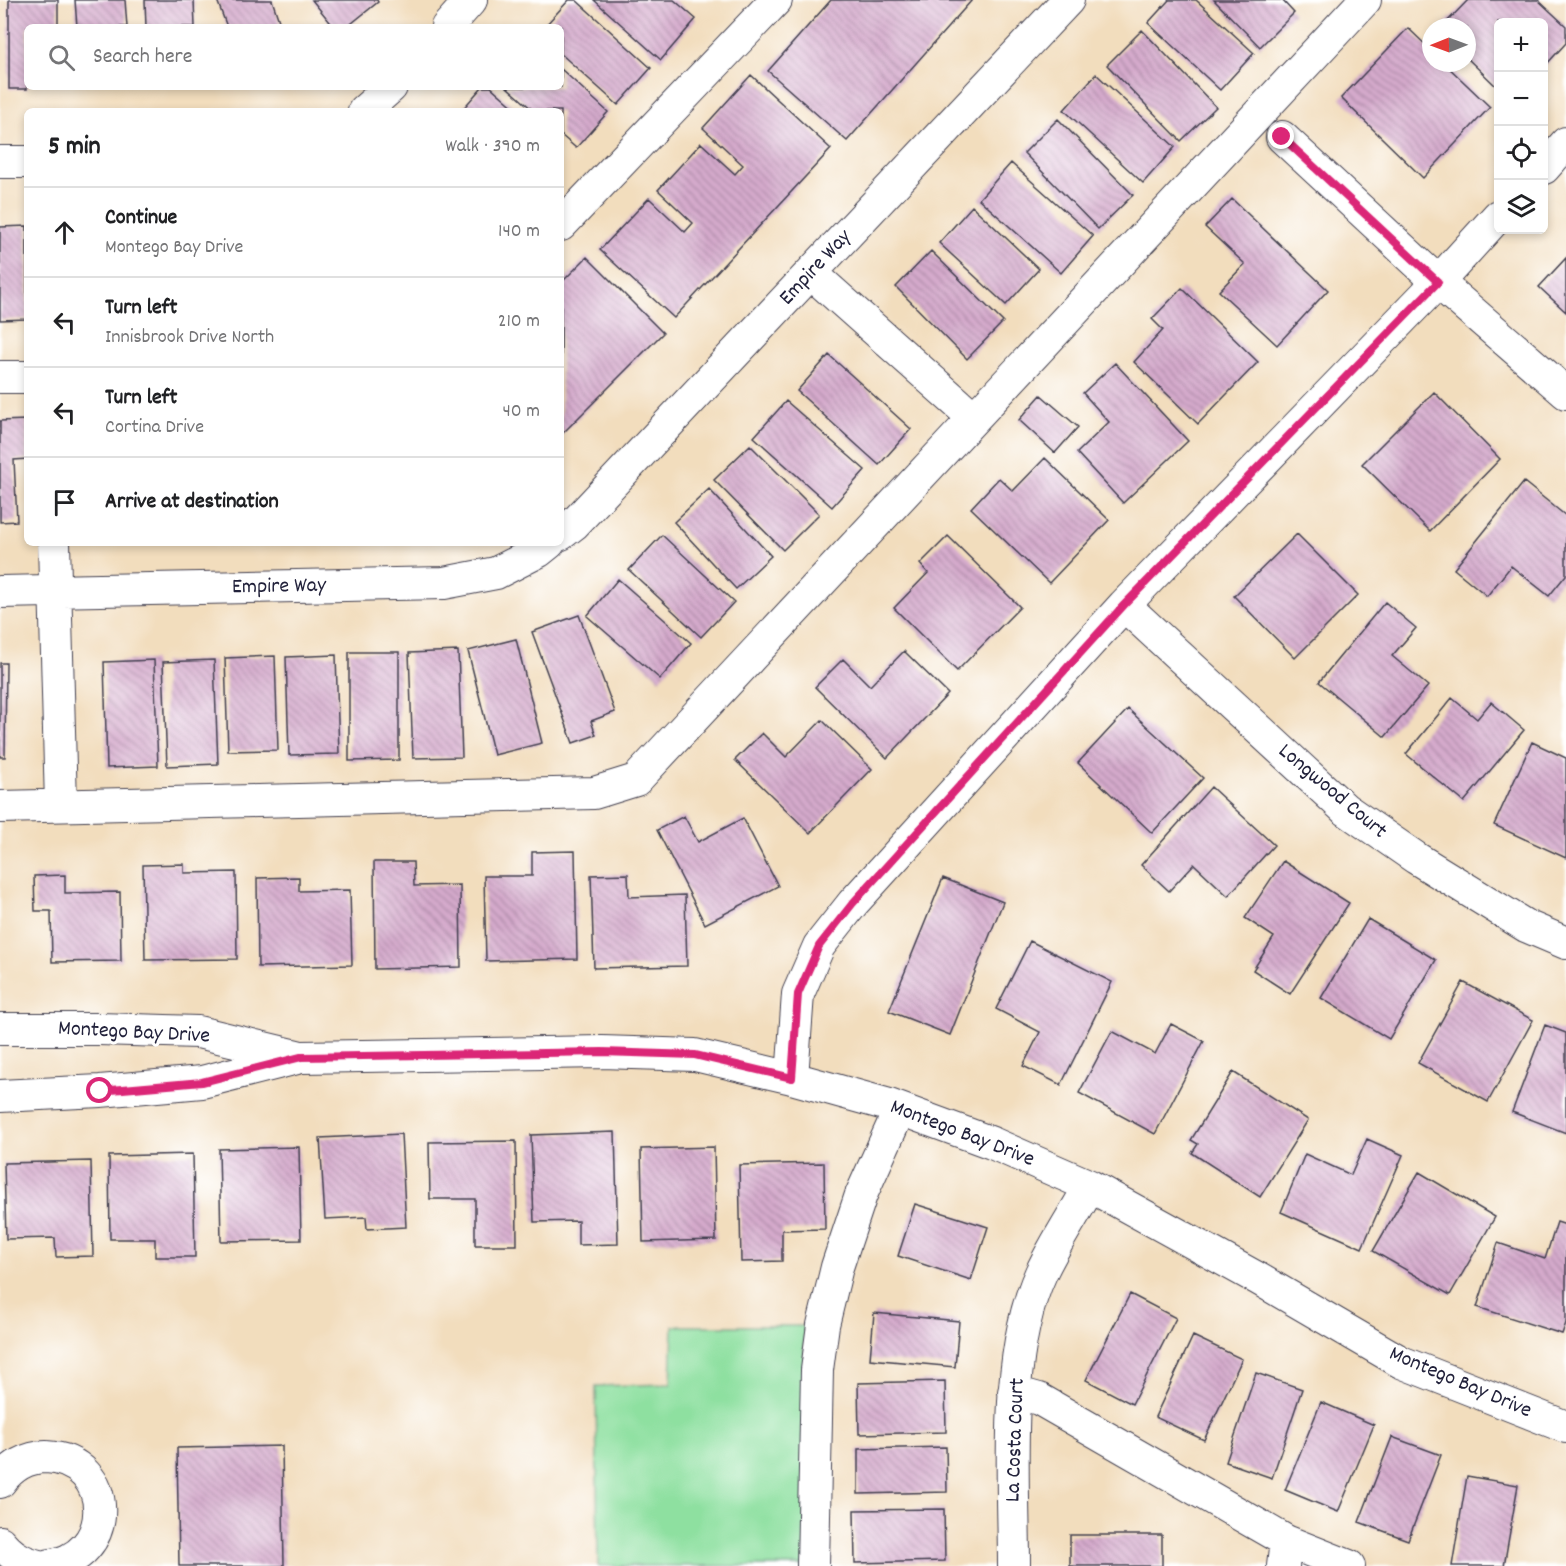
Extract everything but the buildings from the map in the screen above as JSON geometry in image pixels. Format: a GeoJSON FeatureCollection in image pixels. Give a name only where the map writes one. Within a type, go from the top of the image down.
{"type":"FeatureCollection","features":[{"type":"Feature","properties":{"kind":"street"},"geometry":{"type":"LineString","coordinates":[[450,24],[471,0]]}},
{"type":"Feature","properties":{"kind":"street"},"geometry":{"type":"LineString","coordinates":[[564,222],[776,0]]}},
{"type":"Feature","properties":{"kind":"street","name":"Empire Way"},"geometry":{"type":"LineString","coordinates":[[564,531],[582,515],[1068,0]]}},
{"type":"Feature","properties":{"kind":"street"},"geometry":{"type":"LineString","coordinates":[[0,807],[594,793],[636,780],[1365,0]]}},
{"type":"Feature","properties":{"kind":"street"},"geometry":{"type":"LineString","coordinates":[[367,108],[388,90]]}},
{"type":"Feature","properties":{"kind":"street"},"geometry":{"type":"LineString","coordinates":[[1282,137],[1438,282],[1566,393]]}},
{"type":"Feature","properties":{"kind":"street"},"geometry":{"type":"LineString","coordinates":[[1548,163],[1566,143]]}},
{"type":"Feature","properties":{"kind":"street"},"geometry":{"type":"LineString","coordinates":[[0,162],[24,162]]}},
{"type":"Feature","properties":{"kind":"street"},"geometry":{"type":"LineString","coordinates":[[792,1078],[798,994],[819,946],[853,903],[1124,605],[1438,282],[1494,220]]}},
{"type":"Feature","properties":{"kind":"street"},"geometry":{"type":"LineString","coordinates":[[811,273],[974,418]]}},
{"type":"Feature","properties":{"kind":"street"},"geometry":{"type":"LineString","coordinates":[[0,377],[24,377]]}},
{"type":"Feature","properties":{"kind":"street"},"geometry":{"type":"LineString","coordinates":[[54,546],[61,806]]}},
{"type":"Feature","properties":{"kind":"street","name":"Empire Way"},"geometry":{"type":"LineString","coordinates":[[0,592],[444,584],[496,573],[545,546]]}},
{"type":"Feature","properties":{"kind":"street","name":"Longwood Court"},"geometry":{"type":"LineString","coordinates":[[1124,605],[1345,809],[1416,858],[1526,926],[1566,944]]}},
{"type":"Feature","properties":{"kind":"street","name":"Montego Bay Drive"},"geometry":{"type":"LineString","coordinates":[[0,1029],[198,1032],[301,1057]]}},
{"type":"Feature","properties":{"kind":"street","name":"Montego Bay Drive"},"geometry":{"type":"LineString","coordinates":[[0,1096],[100,1091],[202,1082],[301,1057],[602,1052],[695,1055],[792,1078],[900,1109],[992,1143],[1090,1186],[1257,1278],[1401,1362],[1566,1427]]}},
{"type":"Feature","properties":{"kind":"street"},"geometry":{"type":"LineString","coordinates":[[813,1566],[817,1370],[823,1325],[837,1267],[861,1195],[900,1109]]}},
{"type":"Feature","properties":{"kind":"street","name":"La Costa Court"},"geometry":{"type":"LineString","coordinates":[[1014,1566],[1014,1392],[1025,1321],[1041,1274],[1090,1186]]}},
{"type":"Feature","properties":{"kind":"street"},"geometry":{"type":"LineString","coordinates":[[1014,1392],[1039,1398],[1285,1554],[1349,1566]]}},
{"type":"Feature","properties":{"kind":"street"},"geometry":{"type":"LineString","coordinates":[[0,1482],[7,1472],[22,1462],[39,1457],[57,1458],[75,1465],[88,1477],[97,1493],[100,1511],[97,1529],[89,1545],[75,1557],[59,1565],[46,1566]]}},
{"type":"Feature","properties":{"kind":"street"},"geometry":{"type":"LineString","coordinates":[[0,1542],[10,1554],[24,1563],[39,1566]]}},
{"type":"Feature","properties":{"kind":"green space"},"geometry":{"type":"Polygon","coordinates":[[[673,1326],[804,1326],[807,1566],[598,1566],[596,1386],[671,1384],[673,1326]]]}},
{"type":"Feature","properties":{"kind":"route"},"geometry":{"type":"LineString","coordinates":[[100,1091],[202,1082],[301,1057],[602,1052],[695,1055],[792,1078],[798,994],[819,946],[853,903],[1124,605],[1438,282],[1282,137]]}}]}
